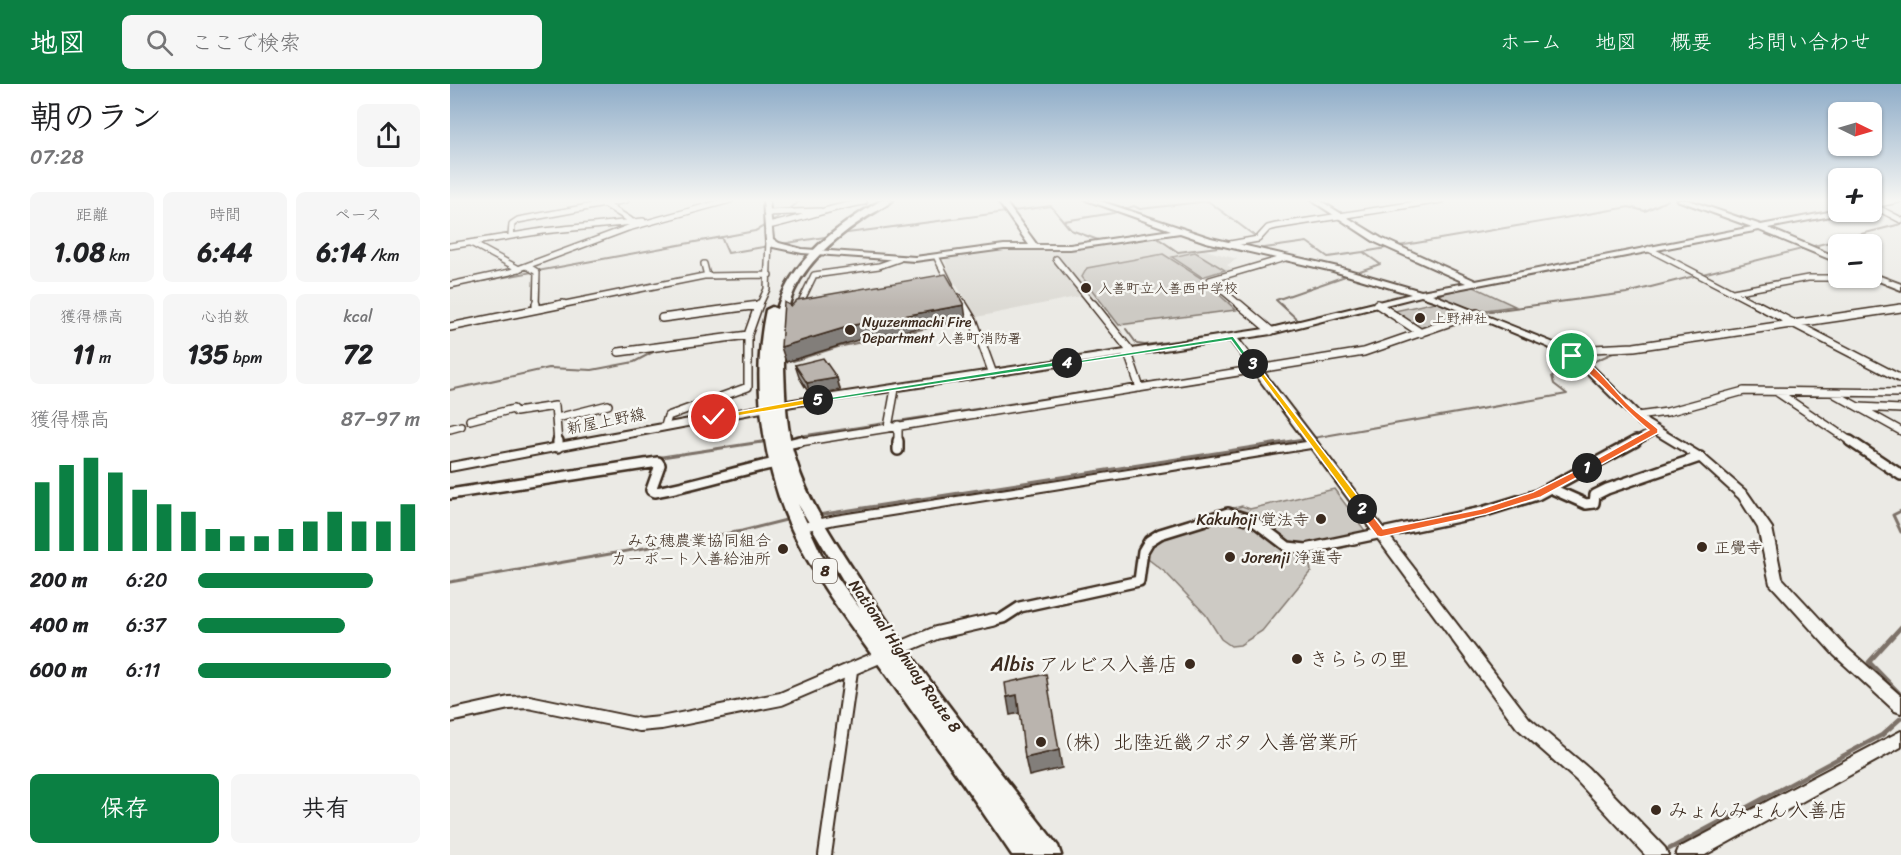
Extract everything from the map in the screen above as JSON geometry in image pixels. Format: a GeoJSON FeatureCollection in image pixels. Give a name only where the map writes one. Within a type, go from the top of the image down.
{"type":"FeatureCollection","features":[{"type":"Feature","properties":{"kind":"highway","name":"8"},"geometry":{"type":"LineString","coordinates":[[816,252],[835,236]]}},
{"type":"Feature","properties":{"kind":"highway","name":"National Highway Route 8"},"geometry":{"type":"LineString","coordinates":[[816,252],[793,284],[777,327],[774,406],[779,452],[788,461],[803,501],[808,526],[1027,855]]}},
{"type":"Feature","properties":{"kind":"highway","name":"National Highway Route 8"},"geometry":{"type":"LineString","coordinates":[[890,652],[1049,855]]}},
{"type":"Feature","properties":{"kind":"street"},"geometry":{"type":"LineString","coordinates":[[450,246],[511,236]]}},
{"type":"Feature","properties":{"kind":"street"},"geometry":{"type":"LineString","coordinates":[[450,285],[527,266],[609,236]]}},
{"type":"Feature","properties":{"kind":"street"},"geometry":{"type":"LineString","coordinates":[[665,426],[668,416],[748,387],[748,335],[767,289],[770,275],[769,236]]}},
{"type":"Feature","properties":{"kind":"street"},"geometry":{"type":"LineString","coordinates":[[1027,236],[1035,247]]}},
{"type":"Feature","properties":{"kind":"street"},"geometry":{"type":"LineString","coordinates":[[769,240],[788,248],[899,259],[937,258],[1004,248],[1090,245],[1144,236]]}},
{"type":"Feature","properties":{"kind":"street"},"geometry":{"type":"LineString","coordinates":[[1201,236],[1420,294],[1477,313],[1572,356],[1590,368],[1637,417],[1655,431],[1700,457],[1738,490],[1759,516],[1765,528],[1775,580],[1840,651],[1901,706]]}},
{"type":"Feature","properties":{"kind":"street"},"geometry":{"type":"LineString","coordinates":[[1230,244],[1259,236]]}},
{"type":"Feature","properties":{"kind":"street"},"geometry":{"type":"LineString","coordinates":[[1374,236],[1474,283]]}},
{"type":"Feature","properties":{"kind":"street","name":"新屋上野線"},"geometry":{"type":"LineString","coordinates":[[450,467],[774,406],[1233,338],[1271,331],[1420,294],[1713,236]]}},
{"type":"Feature","properties":{"kind":"street"},"geometry":{"type":"LineString","coordinates":[[1779,236],[1828,256]]}},
{"type":"Feature","properties":{"kind":"street"},"geometry":{"type":"LineString","coordinates":[[471,243],[519,268]]}},
{"type":"Feature","properties":{"kind":"street"},"geometry":{"type":"LineString","coordinates":[[1047,248],[1130,353],[1140,388]]}},
{"type":"Feature","properties":{"kind":"street"},"geometry":{"type":"LineString","coordinates":[[1648,249],[1901,379]]}},
{"type":"Feature","properties":{"kind":"street"},"geometry":{"type":"LineString","coordinates":[[937,258],[974,322],[993,374]]}},
{"type":"Feature","properties":{"kind":"street"},"geometry":{"type":"LineString","coordinates":[[1271,331],[1210,280],[1285,258]]}},
{"type":"Feature","properties":{"kind":"street"},"geometry":{"type":"LineString","coordinates":[[795,315],[799,302],[814,275],[879,266],[899,259]]}},
{"type":"Feature","properties":{"kind":"street"},"geometry":{"type":"LineString","coordinates":[[704,264],[707,276]]}},
{"type":"Feature","properties":{"kind":"street"},"geometry":{"type":"LineString","coordinates":[[527,266],[537,272],[536,309]]}},
{"type":"Feature","properties":{"kind":"street"},"geometry":{"type":"LineString","coordinates":[[450,327],[707,276],[770,275]]}},
{"type":"Feature","properties":{"kind":"street"},"geometry":{"type":"LineString","coordinates":[[1733,292],[1808,278],[1828,278]]}},
{"type":"Feature","properties":{"kind":"street"},"geometry":{"type":"LineString","coordinates":[[1882,279],[1901,287]]}},
{"type":"Feature","properties":{"kind":"street"},"geometry":{"type":"LineString","coordinates":[[1376,304],[1421,333]]}},
{"type":"Feature","properties":{"kind":"street"},"geometry":{"type":"LineString","coordinates":[[663,318],[759,305]]}},
{"type":"Feature","properties":{"kind":"street"},"geometry":{"type":"LineString","coordinates":[[1572,356],[1592,349],[1634,347],[1901,308]]}},
{"type":"Feature","properties":{"kind":"street"},"geometry":{"type":"LineString","coordinates":[[450,494],[658,462],[660,465],[651,490],[655,492],[700,484],[749,468],[779,452],[898,425],[1364,352],[1477,313]]}},
{"type":"Feature","properties":{"kind":"street"},"geometry":{"type":"LineString","coordinates":[[619,352],[748,335]]}},
{"type":"Feature","properties":{"kind":"street"},"geometry":{"type":"LineString","coordinates":[[1233,338],[1523,723],[1582,774],[1658,855]]}},
{"type":"Feature","properties":{"kind":"street"},"geometry":{"type":"LineString","coordinates":[[888,427],[895,389]]}},
{"type":"Feature","properties":{"kind":"street"},"geometry":{"type":"LineString","coordinates":[[1637,417],[1667,412],[1744,392],[1901,393]]}},
{"type":"Feature","properties":{"kind":"street"},"geometry":{"type":"LineString","coordinates":[[1776,392],[1901,475]]}},
{"type":"Feature","properties":{"kind":"street"},"geometry":{"type":"LineString","coordinates":[[1831,392],[1901,431]]}},
{"type":"Feature","properties":{"kind":"street"},"geometry":{"type":"LineString","coordinates":[[556,418],[608,405]]}},
{"type":"Feature","properties":{"kind":"street"},"geometry":{"type":"LineString","coordinates":[[470,420],[513,409],[516,412],[555,406],[558,447]]}},
{"type":"Feature","properties":{"kind":"street"},"geometry":{"type":"LineString","coordinates":[[1858,407],[1901,409]]}},
{"type":"Feature","properties":{"kind":"street"},"geometry":{"type":"LineString","coordinates":[[1885,422],[1901,423]]}},
{"type":"Feature","properties":{"kind":"street"},"geometry":{"type":"LineString","coordinates":[[898,425],[898,450]]}},
{"type":"Feature","properties":{"kind":"street"},"geometry":{"type":"LineString","coordinates":[[450,429],[461,426]]}},
{"type":"Feature","properties":{"kind":"street"},"geometry":{"type":"LineString","coordinates":[[450,716],[509,703],[530,702],[640,725],[661,723],[781,699],[852,671],[936,633],[1003,618],[1020,607],[1132,583],[1142,578],[1143,551],[1149,541],[1218,514],[1235,514],[1254,521],[1288,547],[1296,549],[1381,534],[1482,512],[1550,488],[1655,431]]}},
{"type":"Feature","properties":{"kind":"street"},"geometry":{"type":"LineString","coordinates":[[808,526],[1314,444]]}},
{"type":"Feature","properties":{"kind":"street"},"geometry":{"type":"LineString","coordinates":[[1550,488],[1586,504],[1594,503],[1595,495],[1606,489],[1700,457]]}},
{"type":"Feature","properties":{"kind":"street"},"geometry":{"type":"LineString","coordinates":[[825,855],[852,671]]}},
{"type":"Feature","properties":{"kind":"street"},"geometry":{"type":"LineString","coordinates":[[1686,855],[1901,738]]}},
{"type":"Feature","properties":{"kind":"shaded area","name":"入善町立入善西中学校"},"geometry":{"type":"Polygon","coordinates":[[[1156,236],[1178,253],[1205,250],[1237,259],[1227,265],[1233,269],[1204,278],[1240,310],[1116,327],[1091,294],[977,317],[950,275],[944,258],[1004,250],[1062,250],[1156,236]]]}},
{"type":"Feature","properties":{"kind":"shaded area"},"geometry":{"type":"Polygon","coordinates":[[[1195,252],[1225,270],[1202,277],[1172,257],[1195,252]]]}},
{"type":"Feature","properties":{"kind":"shaded area"},"geometry":{"type":"Polygon","coordinates":[[[1163,254],[1201,278],[1236,310],[1119,325],[1082,277],[1087,268],[1163,254]]]}},
{"type":"Feature","properties":{"kind":"shaded area"},"geometry":{"type":"Polygon","coordinates":[[[1472,286],[1515,306],[1478,311],[1433,296],[1472,286]]]}},
{"type":"Feature","properties":{"kind":"shaded area"},"geometry":{"type":"Polygon","coordinates":[[[1440,301],[1473,313],[1419,331],[1390,312],[1440,301]]]}},
{"type":"Feature","properties":{"kind":"shaded area"},"geometry":{"type":"Polygon","coordinates":[[[1334,489],[1372,540],[1309,557],[1311,571],[1262,631],[1240,645],[1231,646],[1221,639],[1206,615],[1166,573],[1139,552],[1157,535],[1201,517],[1242,506],[1250,509],[1334,489]]]}},
{"type":"Feature","properties":{"kind":"building"},"geometry":{"type":"Polygon","coordinates":[[[946,274],[964,305],[854,325],[781,347],[784,302],[791,306],[797,300],[946,274]]]}},
{"type":"Feature","properties":{"kind":"building"},"geometry":{"type":"Polygon","coordinates":[[[823,358],[837,378],[807,383],[795,365],[823,358]]]}},
{"type":"Feature","properties":{"kind":"building","name":"（株）北陸近畿クボタ 入善営業所"},"geometry":{"type":"Polygon","coordinates":[[[1046,674],[1059,750],[1025,758],[1017,695],[1007,697],[1005,683],[1046,674]]]}},
{"type":"Feature","properties":{"kind":"waterway"},"geometry":{"type":"LineString","coordinates":[[721,237],[728,236]]}},
{"type":"Feature","properties":{"kind":"waterway"},"geometry":{"type":"LineString","coordinates":[[781,244],[831,236]]}},
{"type":"Feature","properties":{"kind":"waterway"},"geometry":{"type":"LineString","coordinates":[[1087,236],[1101,241]]}},
{"type":"Feature","properties":{"kind":"waterway"},"geometry":{"type":"LineString","coordinates":[[1255,236],[1259,239]]}},
{"type":"Feature","properties":{"kind":"waterway"},"geometry":{"type":"LineString","coordinates":[[1363,252],[1458,236]]}},
{"type":"Feature","properties":{"kind":"waterway"},"geometry":{"type":"LineString","coordinates":[[1476,313],[1627,293],[1853,236]]}},
{"type":"Feature","properties":{"kind":"waterway"},"geometry":{"type":"LineString","coordinates":[[472,283],[721,237]]}},
{"type":"Feature","properties":{"kind":"waterway"},"geometry":{"type":"LineString","coordinates":[[721,237],[728,253],[769,246]]}},
{"type":"Feature","properties":{"kind":"waterway"},"geometry":{"type":"LineString","coordinates":[[1105,244],[1156,237],[1178,252],[1226,246]]}},
{"type":"Feature","properties":{"kind":"waterway"},"geometry":{"type":"LineString","coordinates":[[1257,249],[1307,242],[1328,257],[1363,252]]}},
{"type":"Feature","properties":{"kind":"waterway"},"geometry":{"type":"LineString","coordinates":[[1126,329],[1137,344],[1145,345],[1258,330],[1299,321],[1276,300],[1380,264],[1363,252]]}},
{"type":"Feature","properties":{"kind":"waterway"},"geometry":{"type":"LineString","coordinates":[[793,361],[838,347],[966,320]]}},
{"type":"Feature","properties":{"kind":"waterway"},"geometry":{"type":"LineString","coordinates":[[1588,364],[1620,350]]}},
{"type":"Feature","properties":{"kind":"waterway"},"geometry":{"type":"LineString","coordinates":[[450,390],[549,368],[592,370],[634,362],[655,351]]}},
{"type":"Feature","properties":{"kind":"waterway"},"geometry":{"type":"LineString","coordinates":[[1313,438],[1567,394],[1554,384],[1552,376],[1581,365]]}},
{"type":"Feature","properties":{"kind":"waterway"},"geometry":{"type":"LineString","coordinates":[[787,438],[1166,380]]}},
{"type":"Feature","properties":{"kind":"waterway"},"geometry":{"type":"LineString","coordinates":[[1282,443],[1306,439]]}},
{"type":"Feature","properties":{"kind":"waterway"},"geometry":{"type":"LineString","coordinates":[[450,489],[768,441]]}},
{"type":"Feature","properties":{"kind":"waterway"},"geometry":{"type":"LineString","coordinates":[[758,443],[769,441]]}},
{"type":"Feature","properties":{"kind":"waterway"},"geometry":{"type":"LineString","coordinates":[[818,515],[1292,441]]}},
{"type":"Feature","properties":{"kind":"waterway"},"geometry":{"type":"LineString","coordinates":[[1901,511],[1893,515],[1901,532]]}},
{"type":"Feature","properties":{"kind":"waterway"},"geometry":{"type":"LineString","coordinates":[[450,582],[742,531],[790,519]]}},
{"type":"Feature","properties":{"kind":"waterway"},"geometry":{"type":"LineString","coordinates":[[1901,627],[1869,662],[1901,695]]}},
{"type":"Feature","properties":{"kind":"waterway"},"geometry":{"type":"LineString","coordinates":[[1658,855],[1882,735],[1901,718]]}},
{"type":"Feature","properties":{"kind":"place","name":"入善町立入善西中学校"},"geometry":{"type":"Point","coordinates":[1086,288]}},
{"type":"Feature","properties":{"kind":"place","name":"上野神社"},"geometry":{"type":"Point","coordinates":[1420,318]}},
{"type":"Feature","properties":{"kind":"place","name":"Nyuzenmachi Fire Department 入善町消防署"},"geometry":{"type":"Point","coordinates":[850,330]}},
{"type":"Feature","properties":{"kind":"place","name":"Kakuhoji 覚法寺"},"geometry":{"type":"Point","coordinates":[1321,519]}},
{"type":"Feature","properties":{"kind":"place","name":"正覺寺"},"geometry":{"type":"Point","coordinates":[1702,547]}},
{"type":"Feature","properties":{"kind":"place","name":"みな穂農業協同組合 カーポート入善給油所"},"geometry":{"type":"Point","coordinates":[783,549]}},
{"type":"Feature","properties":{"kind":"place","name":"Jorenji 浄蓮寺"},"geometry":{"type":"Point","coordinates":[1230,557]}},
{"type":"Feature","properties":{"kind":"place","name":"きららの里"},"geometry":{"type":"Point","coordinates":[1297,659]}},
{"type":"Feature","properties":{"kind":"place","name":"Albis アルビス入善店"},"geometry":{"type":"Point","coordinates":[1190,664]}},
{"type":"Feature","properties":{"kind":"place","name":"（株）北陸近畿クボタ 入善営業所"},"geometry":{"type":"Point","coordinates":[1041,742]}},
{"type":"Feature","properties":{"kind":"place","name":"みょんみょん入善店"},"geometry":{"type":"Point","coordinates":[1656,810]}},
{"type":"Feature","properties":{"kind":"route"},"geometry":{"type":"LineString","coordinates":[[714,417],[793,403],[1233,338],[1381,534],[1482,512],[1537,495],[1655,431],[1625,406],[1590,368],[1572,356]]}}]}
